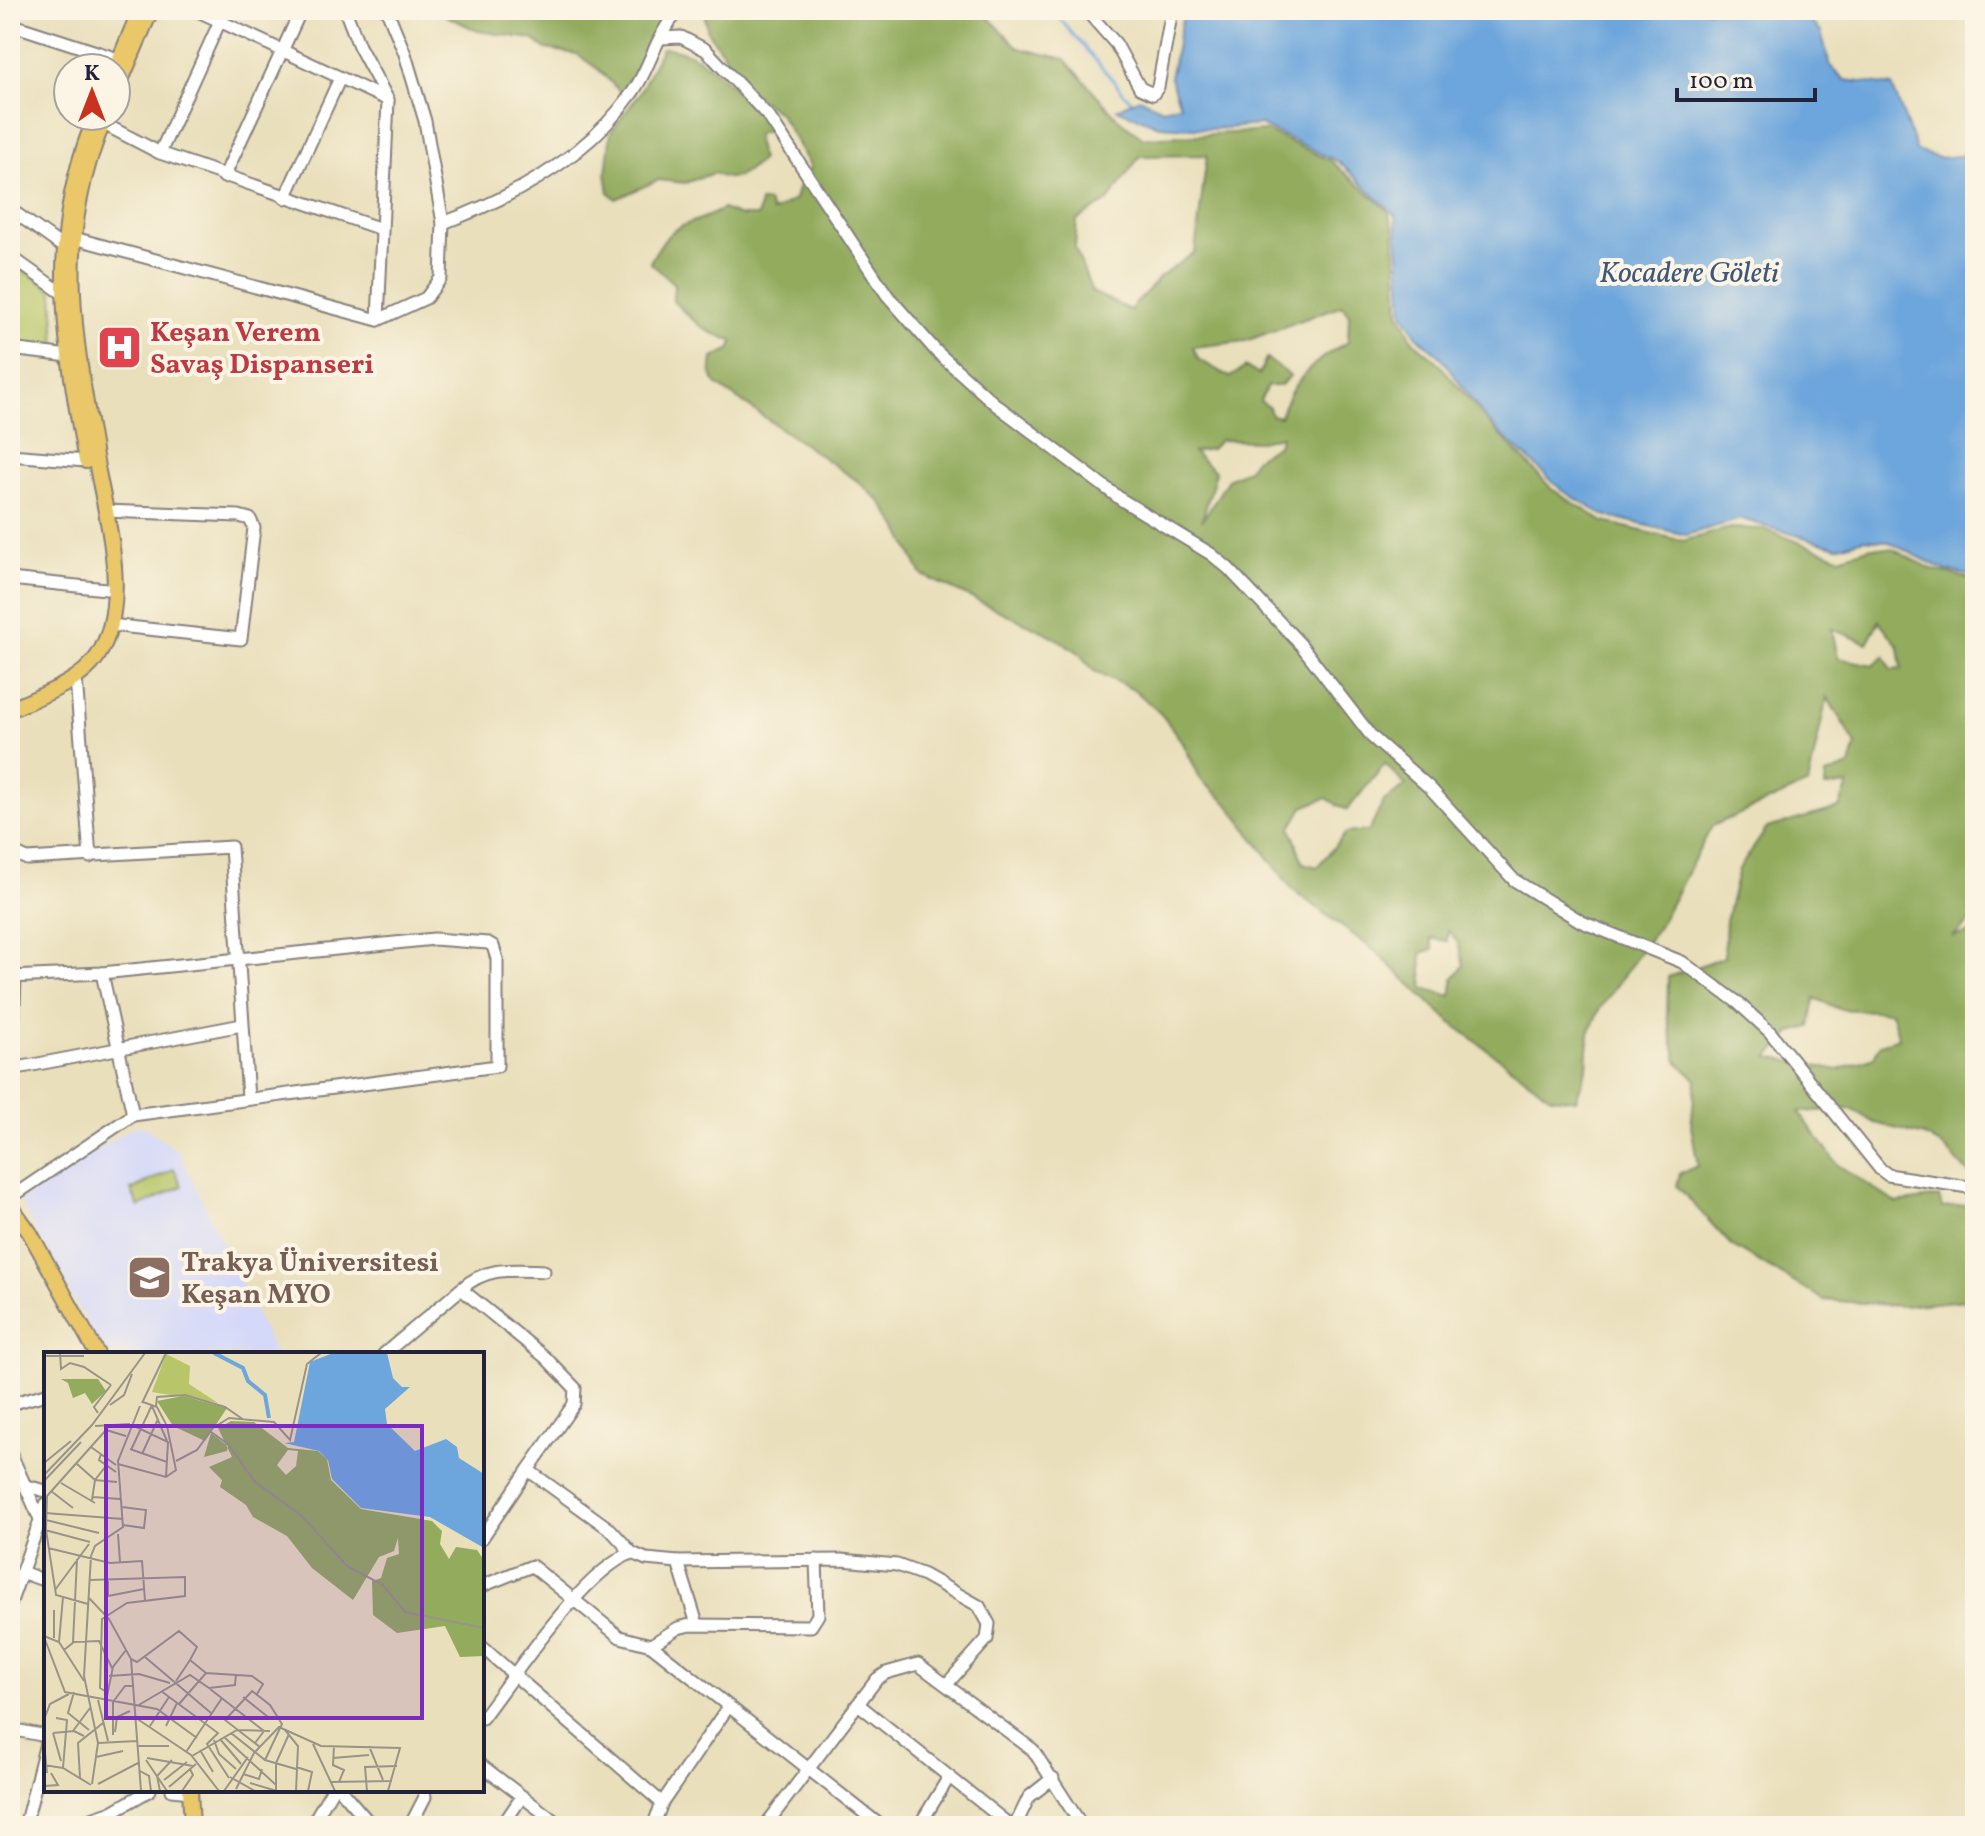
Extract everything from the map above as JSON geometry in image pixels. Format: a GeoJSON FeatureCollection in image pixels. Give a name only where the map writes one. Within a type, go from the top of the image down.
{"type":"FeatureCollection","features":[{"type":"Feature","properties":{"kind":"main road"},"geometry":{"type":"LineString","coordinates":[[125,52],[140,10]]}},
{"type":"Feature","properties":{"kind":"main road"},"geometry":{"type":"LineString","coordinates":[[127,52],[151,10]]}},
{"type":"Feature","properties":{"kind":"main road"},"geometry":{"type":"LineString","coordinates":[[10,700],[64,673],[86,656],[97,636],[106,589],[105,556],[86,461],[62,293],[68,243],[97,132]]}},
{"type":"Feature","properties":{"kind":"main road"},"geometry":{"type":"LineString","coordinates":[[10,710],[76,678],[97,657],[110,625],[114,566],[76,328],[68,243]]}},
{"type":"Feature","properties":{"kind":"main road"},"geometry":{"type":"LineString","coordinates":[[10,1205],[30,1233],[96,1352]]}},
{"type":"Feature","properties":{"kind":"main road"},"geometry":{"type":"LineString","coordinates":[[190,1792],[192,1826]]}},
{"type":"Feature","properties":{"kind":"street"},"geometry":{"type":"LineString","coordinates":[[196,10],[222,16],[279,52],[388,100]]}},
{"type":"Feature","properties":{"kind":"street"},"geometry":{"type":"LineString","coordinates":[[224,177],[301,10]]}},
{"type":"Feature","properties":{"kind":"street"},"geometry":{"type":"LineString","coordinates":[[345,10],[359,46],[388,100],[378,320]]}},
{"type":"Feature","properties":{"kind":"street"},"geometry":{"type":"LineString","coordinates":[[10,209],[68,243],[378,320],[426,298],[438,285],[443,270],[443,223],[425,121],[405,54],[387,10]]}},
{"type":"Feature","properties":{"kind":"street"},"geometry":{"type":"LineString","coordinates":[[443,223],[510,196],[570,155],[631,96],[668,23],[681,10]]}},
{"type":"Feature","properties":{"kind":"street"},"geometry":{"type":"LineString","coordinates":[[1086,10],[1116,44],[1140,88],[1153,94],[1158,87],[1172,10]]}},
{"type":"Feature","properties":{"kind":"street"},"geometry":{"type":"LineString","coordinates":[[160,153],[222,16]]}},
{"type":"Feature","properties":{"kind":"street"},"geometry":{"type":"LineString","coordinates":[[11,23],[91,52]]}},
{"type":"Feature","properties":{"kind":"street"},"geometry":{"type":"LineString","coordinates":[[661,38],[681,37],[706,50],[769,117],[879,283],[936,351],[995,404],[1122,500],[1211,554],[1228,568],[1301,645],[1372,737],[1430,788],[1514,880],[1582,922],[1682,962],[1737,1002],[1780,1043],[1888,1175],[1975,1188]]}},
{"type":"Feature","properties":{"kind":"street"},"geometry":{"type":"LineString","coordinates":[[285,198],[340,78]]}},
{"type":"Feature","properties":{"kind":"street"},"geometry":{"type":"LineString","coordinates":[[125,132],[160,153],[381,229]]}},
{"type":"Feature","properties":{"kind":"street"},"geometry":{"type":"LineString","coordinates":[[10,256],[62,293]]}},
{"type":"Feature","properties":{"kind":"street"},"geometry":{"type":"LineString","coordinates":[[10,349],[69,356]]}},
{"type":"Feature","properties":{"kind":"street"},"geometry":{"type":"LineString","coordinates":[[10,455],[86,461]]}},
{"type":"Feature","properties":{"kind":"street"},"geometry":{"type":"LineString","coordinates":[[105,511],[239,516],[250,519],[254,528],[241,639],[110,625]]}},
{"type":"Feature","properties":{"kind":"street"},"geometry":{"type":"LineString","coordinates":[[10,579],[106,589]]}},
{"type":"Feature","properties":{"kind":"street"},"geometry":{"type":"LineString","coordinates":[[76,678],[90,857]]}},
{"type":"Feature","properties":{"kind":"street"},"geometry":{"type":"LineString","coordinates":[[10,851],[27,859],[231,847],[248,1098]]}},
{"type":"Feature","properties":{"kind":"street"},"geometry":{"type":"LineString","coordinates":[[10,1198],[133,1115],[497,1066],[497,959],[493,946],[488,943],[445,939],[102,973],[12,977],[12,1069],[242,1025]]}},
{"type":"Feature","properties":{"kind":"street"},"geometry":{"type":"LineString","coordinates":[[102,973],[133,1115]]}},
{"type":"Feature","properties":{"kind":"street"},"geometry":{"type":"LineString","coordinates":[[386,1352],[477,1276],[491,1271],[544,1271]]}},
{"type":"Feature","properties":{"kind":"street"},"geometry":{"type":"LineString","coordinates":[[461,1289],[551,1362],[576,1391],[574,1404],[484,1535]]}},
{"type":"Feature","properties":{"kind":"street"},"geometry":{"type":"LineString","coordinates":[[10,1404],[44,1395]]}},
{"type":"Feature","properties":{"kind":"street"},"geometry":{"type":"LineString","coordinates":[[10,1452],[40,1520]]}},
{"type":"Feature","properties":{"kind":"street"},"geometry":{"type":"LineString","coordinates":[[528,1470],[616,1534],[632,1553],[655,1561],[816,1560],[897,1565],[924,1575],[979,1606],[987,1620],[988,1637],[947,1684]]}},
{"type":"Feature","properties":{"kind":"street"},"geometry":{"type":"LineString","coordinates":[[26,1486],[44,1490]]}},
{"type":"Feature","properties":{"kind":"street"},"geometry":{"type":"LineString","coordinates":[[10,1604],[24,1573],[44,1509]]}},
{"type":"Feature","properties":{"kind":"street"},"geometry":{"type":"LineString","coordinates":[[484,1715],[575,1600],[612,1561],[632,1553]]}},
{"type":"Feature","properties":{"kind":"street"},"geometry":{"type":"LineString","coordinates":[[484,1585],[532,1566],[620,1637],[657,1643],[678,1628],[697,1624],[811,1626],[818,1615],[816,1560]]}},
{"type":"Feature","properties":{"kind":"street"},"geometry":{"type":"LineString","coordinates":[[678,1562],[697,1624]]}},
{"type":"Feature","properties":{"kind":"street"},"geometry":{"type":"LineString","coordinates":[[24,1573],[44,1580]]}},
{"type":"Feature","properties":{"kind":"street"},"geometry":{"type":"LineString","coordinates":[[657,1643],[666,1657],[881,1826]]}},
{"type":"Feature","properties":{"kind":"street"},"geometry":{"type":"LineString","coordinates":[[484,1649],[662,1803]]}},
{"type":"Feature","properties":{"kind":"street"},"geometry":{"type":"LineString","coordinates":[[765,1826],[879,1677],[915,1664],[923,1665],[1028,1745],[1053,1778],[1082,1826]]}},
{"type":"Feature","properties":{"kind":"street"},"geometry":{"type":"LineString","coordinates":[[858,1704],[1013,1826],[1029,1797],[1053,1778]]}},
{"type":"Feature","properties":{"kind":"street"},"geometry":{"type":"LineString","coordinates":[[653,1826],[662,1803],[728,1707]]}},
{"type":"Feature","properties":{"kind":"street"},"geometry":{"type":"LineString","coordinates":[[10,1729],[44,1736]]}},
{"type":"Feature","properties":{"kind":"street"},"geometry":{"type":"LineString","coordinates":[[25,1826],[44,1751]]}},
{"type":"Feature","properties":{"kind":"street"},"geometry":{"type":"LineString","coordinates":[[484,1768],[561,1826]]}},
{"type":"Feature","properties":{"kind":"street"},"geometry":{"type":"LineString","coordinates":[[919,1826],[949,1777]]}},
{"type":"Feature","properties":{"kind":"street"},"geometry":{"type":"LineString","coordinates":[[71,1826],[112,1812],[147,1792]]}},
{"type":"Feature","properties":{"kind":"street"},"geometry":{"type":"LineString","coordinates":[[311,1826],[331,1792]]}},
{"type":"Feature","properties":{"kind":"street"},"geometry":{"type":"LineString","coordinates":[[343,1792],[372,1826]]}},
{"type":"Feature","properties":{"kind":"street"},"geometry":{"type":"LineString","coordinates":[[410,1826],[425,1797],[424,1792]]}},
{"type":"Feature","properties":{"kind":"street"},"geometry":{"type":"LineString","coordinates":[[502,1826],[521,1798]]}},
{"type":"Feature","properties":{"kind":"street"},"geometry":{"type":"LineString","coordinates":[[112,1812],[115,1826]]}},
{"type":"Feature","properties":{"kind":"shaded area","name":"Trakya Üniversitesi Keşan MYO"},"geometry":{"type":"Polygon","coordinates":[[[144,1126],[179,1152],[274,1352],[103,1352],[20,1201],[131,1128],[144,1126]]]}},
{"type":"Feature","properties":{"kind":"green space"},"geometry":{"type":"Polygon","coordinates":[[[434,10],[669,10],[623,95],[599,70],[577,54],[546,49],[532,39],[478,31],[434,10]]]}},
{"type":"Feature","properties":{"kind":"green space"},"geometry":{"type":"Polygon","coordinates":[[[709,10],[981,10],[1019,48],[1065,59],[1119,120],[1144,138],[1267,131],[1331,161],[1388,210],[1394,229],[1399,312],[1413,341],[1436,360],[1487,421],[1552,489],[1604,522],[1683,541],[1730,528],[1764,529],[1839,557],[1872,547],[1892,549],[1934,570],[1975,580],[1975,918],[1952,937],[1975,931],[1975,1180],[1945,1148],[1925,1136],[1875,1123],[1851,1109],[1799,1112],[1838,1165],[1896,1203],[1939,1197],[1942,1208],[1975,1204],[1975,1299],[1903,1306],[1824,1300],[1731,1245],[1677,1186],[1680,1173],[1698,1166],[1691,1126],[1696,1080],[1677,1061],[1667,1016],[1668,977],[1724,957],[1726,921],[1739,869],[1767,828],[1839,808],[1848,785],[1825,787],[1826,775],[1850,766],[1856,745],[1827,697],[1808,784],[1712,826],[1659,926],[1599,1010],[1589,1033],[1587,1068],[1576,1100],[1551,1097],[1450,1022],[1375,951],[1293,890],[1227,803],[1201,780],[1183,743],[1161,714],[1136,691],[1094,671],[1078,652],[1049,634],[922,575],[898,527],[880,501],[856,480],[716,384],[711,374],[713,358],[731,349],[733,340],[700,326],[673,301],[674,284],[650,262],[666,237],[680,226],[723,209],[740,216],[758,216],[760,202],[768,202],[772,212],[795,199],[801,179],[811,167],[779,113],[751,92],[708,32],[705,18],[709,10]],[[1207,155],[1140,156],[1108,201],[1077,220],[1075,248],[1092,292],[1130,310],[1160,277],[1195,252],[1207,155]],[[1342,305],[1246,341],[1193,347],[1198,359],[1230,377],[1246,367],[1259,375],[1266,358],[1290,376],[1281,386],[1267,386],[1260,401],[1269,407],[1271,415],[1280,417],[1290,393],[1306,373],[1326,355],[1348,342],[1349,315],[1342,305]],[[1281,436],[1260,441],[1220,440],[1211,449],[1193,452],[1216,472],[1202,521],[1229,478],[1247,470],[1256,458],[1278,445],[1281,436]],[[1879,621],[1867,643],[1832,629],[1838,658],[1873,665],[1884,656],[1892,670],[1902,669],[1899,647],[1879,621]],[[1385,764],[1347,810],[1326,798],[1303,807],[1291,828],[1303,863],[1317,867],[1346,833],[1369,831],[1384,801],[1406,786],[1385,764]],[[1448,930],[1447,941],[1431,938],[1433,950],[1421,953],[1423,988],[1451,996],[1454,978],[1464,965],[1458,943],[1448,930]],[[1815,998],[1810,1027],[1792,1032],[1768,1057],[1838,1070],[1874,1057],[1880,1044],[1899,1038],[1891,1012],[1839,1009],[1815,998]]]}},
{"type":"Feature","properties":{"kind":"green space"},"geometry":{"type":"Polygon","coordinates":[[[662,48],[678,50],[707,64],[767,124],[769,131],[758,133],[756,140],[761,160],[733,178],[714,173],[685,183],[658,180],[616,199],[609,192],[606,173],[611,132],[639,94],[662,48]]]}},
{"type":"Feature","properties":{"kind":"green space"},"geometry":{"type":"Polygon","coordinates":[[[10,261],[53,291],[56,351],[10,347],[10,261]]]}},
{"type":"Feature","properties":{"kind":"green space"},"geometry":{"type":"Polygon","coordinates":[[[174,1169],[182,1186],[139,1207],[131,1190],[174,1169]]]}},
{"type":"Feature","properties":{"kind":"water","name":"Kocadere Göleti"},"geometry":{"type":"Polygon","coordinates":[[[1184,10],[1799,10],[1821,32],[1831,67],[1845,80],[1892,86],[1917,151],[1939,158],[1975,154],[1975,576],[1947,571],[1887,541],[1864,539],[1837,547],[1741,519],[1686,535],[1603,515],[1562,490],[1487,421],[1441,357],[1417,336],[1403,313],[1396,216],[1339,162],[1261,125],[1212,129],[1159,126],[1117,109],[1139,98],[1163,109],[1180,105],[1170,78],[1184,10]]]}},
{"type":"Feature","properties":{"kind":"waterway"},"geometry":{"type":"LineString","coordinates":[[1052,10],[1130,100]]}},
{"type":"Feature","properties":{"kind":"place","name":"Keşan Verem Savaş Dispanseri"},"geometry":{"type":"Point","coordinates":[119,347]}},
{"type":"Feature","properties":{"kind":"place","name":"Trakya Üniversitesi Keşan MYO"},"geometry":{"type":"Point","coordinates":[150,1277]}}]}
